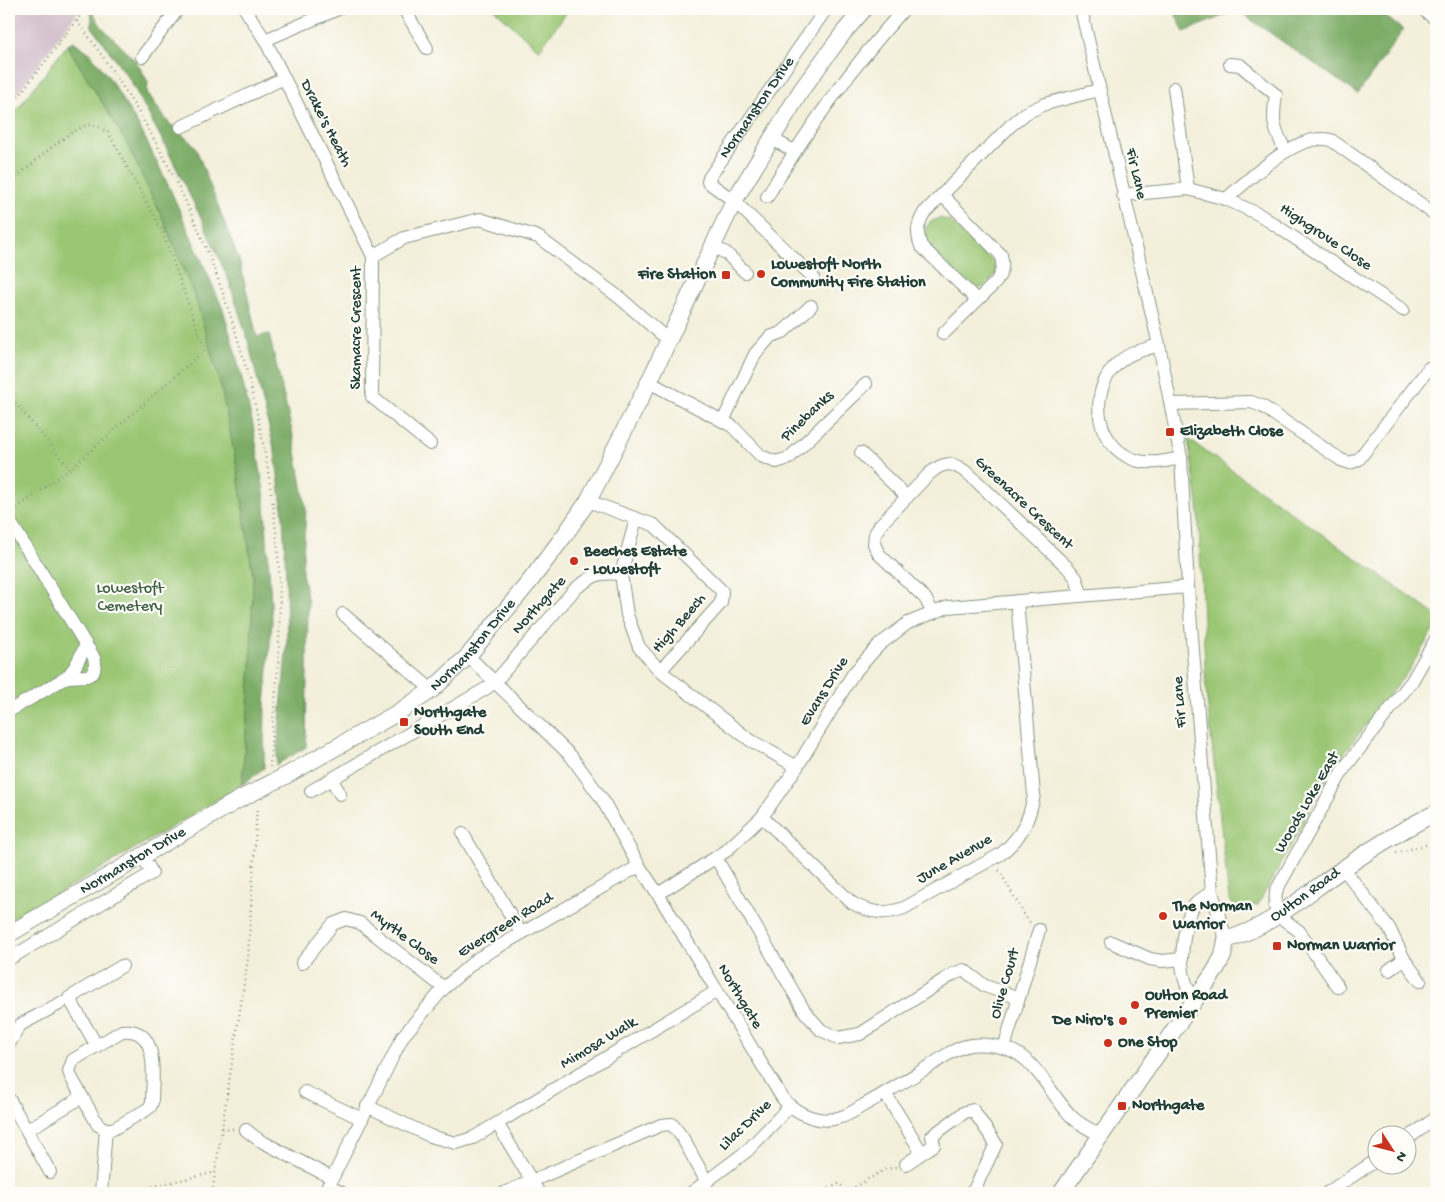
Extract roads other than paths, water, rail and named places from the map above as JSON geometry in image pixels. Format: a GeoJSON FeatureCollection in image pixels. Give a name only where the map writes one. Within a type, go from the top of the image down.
{"type":"FeatureCollection","features":[{"type":"Feature","properties":{"kind":"highway"},"geometry":{"type":"LineString","coordinates":[[1428,9],[1436,15]]}},
{"type":"Feature","properties":{"kind":"main road","name":"Normanston Drive"},"geometry":{"type":"LineString","coordinates":[[9,934],[238,800],[287,775],[397,713],[432,690],[468,656],[530,581],[588,501],[649,382],[734,201],[819,65],[864,9]]}},
{"type":"Feature","properties":{"kind":"main road","name":"Oulton Road"},"geometry":{"type":"LineString","coordinates":[[1226,940],[1258,928],[1278,916],[1343,868],[1398,833],[1436,813]]}},
{"type":"Feature","properties":{"kind":"main road"},"geometry":{"type":"LineString","coordinates":[[1061,1193],[1194,1002],[1223,956],[1226,940]]}},
{"type":"Feature","properties":{"kind":"street"},"geometry":{"type":"LineString","coordinates":[[142,57],[178,9]]}},
{"type":"Feature","properties":{"kind":"street","name":"Drake's Heath"},"geometry":{"type":"LineString","coordinates":[[245,9],[265,40],[373,256]]}},
{"type":"Feature","properties":{"kind":"street"},"geometry":{"type":"LineString","coordinates":[[265,40],[338,9]]}},
{"type":"Feature","properties":{"kind":"street"},"geometry":{"type":"LineString","coordinates":[[404,9],[427,48]]}},
{"type":"Feature","properties":{"kind":"street","name":"Normanston Drive"},"geometry":{"type":"LineString","coordinates":[[734,201],[708,182],[709,178],[826,9]]}},
{"type":"Feature","properties":{"kind":"street"},"geometry":{"type":"LineString","coordinates":[[766,197],[794,151],[844,80],[904,9]]}},
{"type":"Feature","properties":{"kind":"street","name":"Fir Lane"},"geometry":{"type":"LineString","coordinates":[[1081,9],[1159,346],[1181,458],[1188,587],[1212,892],[1226,940]]}},
{"type":"Feature","properties":{"kind":"street"},"geometry":{"type":"LineString","coordinates":[[1230,64],[1240,64],[1276,95],[1272,116],[1274,129],[1285,150]]}},
{"type":"Feature","properties":{"kind":"street"},"geometry":{"type":"LineString","coordinates":[[181,127],[284,78]]}},
{"type":"Feature","properties":{"kind":"street"},"geometry":{"type":"LineString","coordinates":[[1174,88],[1188,189]]}},
{"type":"Feature","properties":{"kind":"street"},"geometry":{"type":"LineString","coordinates":[[976,300],[921,246],[917,234],[918,223],[924,213],[1010,126],[1026,113],[1045,104],[1100,90]]}},
{"type":"Feature","properties":{"kind":"street"},"geometry":{"type":"LineString","coordinates":[[1226,199],[1285,150],[1322,137],[1331,140],[1436,215]]}},
{"type":"Feature","properties":{"kind":"street","name":"Normanston Drive"},"geometry":{"type":"LineString","coordinates":[[772,139],[794,151]]}},
{"type":"Feature","properties":{"kind":"street","name":"Highgrove Close"},"geometry":{"type":"LineString","coordinates":[[1123,195],[1188,189],[1226,199],[1260,215],[1403,310]]}},
{"type":"Feature","properties":{"kind":"street"},"geometry":{"type":"LineString","coordinates":[[942,195],[1001,255],[1003,263],[1002,273],[996,282],[943,334]]}},
{"type":"Feature","properties":{"kind":"street"},"geometry":{"type":"LineString","coordinates":[[734,201],[813,277]]}},
{"type":"Feature","properties":{"kind":"street","name":"Skamacre Crescent"},"geometry":{"type":"LineString","coordinates":[[430,444],[372,397],[373,256],[404,238],[480,219],[538,237],[620,298],[668,340]]}},
{"type":"Feature","properties":{"kind":"street"},"geometry":{"type":"LineString","coordinates":[[713,247],[726,253],[745,272]]}},
{"type":"Feature","properties":{"kind":"street"},"geometry":{"type":"LineString","coordinates":[[723,421],[755,354],[770,338],[783,332],[810,306]]}},
{"type":"Feature","properties":{"kind":"street"},"geometry":{"type":"LineString","coordinates":[[1159,346],[1133,353],[1111,369],[1102,386],[1098,414],[1109,439],[1128,457],[1150,462],[1181,458]]}},
{"type":"Feature","properties":{"kind":"street"},"geometry":{"type":"LineString","coordinates":[[1171,404],[1251,402],[1262,406],[1341,460],[1350,463],[1359,460],[1429,368]]}},
{"type":"Feature","properties":{"kind":"street","name":"Pinebanks"},"geometry":{"type":"LineString","coordinates":[[649,382],[732,426],[761,456],[768,460],[783,461],[789,458],[866,384]]}},
{"type":"Feature","properties":{"kind":"street"},"geometry":{"type":"LineString","coordinates":[[861,453],[907,497]]}},
{"type":"Feature","properties":{"kind":"street","name":"Greenacre Crescent"},"geometry":{"type":"LineString","coordinates":[[933,613],[925,598],[879,554],[874,544],[875,534],[880,525],[939,465],[950,463],[959,467],[1068,568],[1076,578],[1082,596]]}},
{"type":"Feature","properties":{"kind":"street","name":"High Beech"},"geometry":{"type":"LineString","coordinates":[[588,501],[654,525],[722,591],[722,603],[660,671]]}},
{"type":"Feature","properties":{"kind":"street","name":"High Beech"},"geometry":{"type":"LineString","coordinates":[[636,519],[621,574],[627,615],[639,647],[660,671],[750,740],[797,767]]}},
{"type":"Feature","properties":{"kind":"street"},"geometry":{"type":"LineString","coordinates":[[9,520],[95,659],[96,666],[93,673],[87,676],[68,677]]}},
{"type":"Feature","properties":{"kind":"street","name":"Northgate"},"geometry":{"type":"LineString","coordinates":[[310,791],[332,780],[487,688],[495,682],[574,589],[590,578],[604,573],[621,574]]}},
{"type":"Feature","properties":{"kind":"street","name":"Evans Drive"},"geometry":{"type":"LineString","coordinates":[[658,894],[716,858],[744,836],[762,817],[797,767],[853,674],[864,660],[892,634],[908,624],[948,607],[1188,587]]}},
{"type":"Feature","properties":{"kind":"street","name":"June Avenue"},"geometry":{"type":"LineString","coordinates":[[762,817],[852,903],[862,909],[874,912],[893,912],[904,908],[994,860],[1013,844],[1029,820],[1034,795],[1017,601]]}},
{"type":"Feature","properties":{"kind":"street"},"geometry":{"type":"LineString","coordinates":[[343,614],[432,690]]}},
{"type":"Feature","properties":{"kind":"street","name":"Woods Loke East"},"geometry":{"type":"LineString","coordinates":[[1278,916],[1275,907],[1276,891],[1343,770],[1412,681],[1436,639]]}},
{"type":"Feature","properties":{"kind":"street"},"geometry":{"type":"LineString","coordinates":[[9,711],[68,677],[86,645]]}},
{"type":"Feature","properties":{"kind":"street","name":"Northgate"},"geometry":{"type":"LineString","coordinates":[[468,656],[571,756],[602,799],[639,866],[783,1099],[790,1106],[802,1114],[815,1118],[828,1120],[841,1117],[885,1094],[954,1051],[968,1045],[1004,1048],[1017,1054],[1033,1067],[1073,1118],[1101,1136]]}},
{"type":"Feature","properties":{"kind":"street"},"geometry":{"type":"LineString","coordinates":[[332,780],[340,794]]}},
{"type":"Feature","properties":{"kind":"street"},"geometry":{"type":"LineString","coordinates":[[463,834],[521,933]]}},
{"type":"Feature","properties":{"kind":"street"},"geometry":{"type":"LineString","coordinates":[[9,959],[152,873],[142,855]]}},
{"type":"Feature","properties":{"kind":"street"},"geometry":{"type":"LineString","coordinates":[[716,858],[804,1012],[821,1030],[838,1038],[860,1034],[952,974],[964,970],[985,986],[1019,998]]}},
{"type":"Feature","properties":{"kind":"street","name":"Evergreen Road"},"geometry":{"type":"LineString","coordinates":[[328,1186],[404,1036],[444,988],[477,959],[639,866]]}},
{"type":"Feature","properties":{"kind":"street"},"geometry":{"type":"LineString","coordinates":[[1343,868],[1389,928],[1404,960],[1420,981]]}},
{"type":"Feature","properties":{"kind":"street"},"geometry":{"type":"LineString","coordinates":[[1194,1002],[1186,986],[1182,971],[1188,919],[1193,907],[1200,899],[1212,892]]}},
{"type":"Feature","properties":{"kind":"street"},"geometry":{"type":"LineString","coordinates":[[55,907],[66,926]]}},
{"type":"Feature","properties":{"kind":"street"},"geometry":{"type":"LineString","coordinates":[[1278,916],[1299,931],[1338,987]]}},
{"type":"Feature","properties":{"kind":"street","name":"Myrtle Close"},"geometry":{"type":"LineString","coordinates":[[302,963],[333,924],[346,919],[360,923],[444,988]]}},
{"type":"Feature","properties":{"kind":"street","name":"Olive Court"},"geometry":{"type":"LineString","coordinates":[[1004,1048],[1039,930]]}},
{"type":"Feature","properties":{"kind":"street"},"geometry":{"type":"LineString","coordinates":[[1111,942],[1150,959],[1182,959]]}},
{"type":"Feature","properties":{"kind":"street"},"geometry":{"type":"LineString","coordinates":[[1389,970],[1404,960]]}},
{"type":"Feature","properties":{"kind":"street"},"geometry":{"type":"LineString","coordinates":[[97,1046],[69,998],[122,966]]}},
{"type":"Feature","properties":{"kind":"street","name":"Mimosa Walk"},"geometry":{"type":"LineString","coordinates":[[368,1106],[430,1136],[456,1143],[473,1138],[498,1125],[717,991]]}},
{"type":"Feature","properties":{"kind":"street"},"geometry":{"type":"LineString","coordinates":[[9,1044],[20,1025],[61,1002]]}},
{"type":"Feature","properties":{"kind":"street"},"geometry":{"type":"LineString","coordinates":[[122,1031],[136,1032],[148,1042],[152,1059],[152,1102],[150,1107],[106,1130],[98,1125],[82,1097],[71,1077],[70,1067],[73,1060],[122,1031]]}},
{"type":"Feature","properties":{"kind":"street"},"geometry":{"type":"LineString","coordinates":[[305,1092],[362,1119]]}},
{"type":"Feature","properties":{"kind":"street"},"geometry":{"type":"LineString","coordinates":[[885,1094],[922,1153]]}},
{"type":"Feature","properties":{"kind":"street"},"geometry":{"type":"LineString","coordinates":[[26,1130],[82,1097]]}},
{"type":"Feature","properties":{"kind":"street"},"geometry":{"type":"LineString","coordinates":[[9,1099],[50,1172]]}},
{"type":"Feature","properties":{"kind":"street","name":"Lilac Drive"},"geometry":{"type":"LineString","coordinates":[[701,1189],[747,1151],[790,1106]]}},
{"type":"Feature","properties":{"kind":"street"},"geometry":{"type":"LineString","coordinates":[[906,1164],[934,1145],[932,1136],[965,1112],[973,1110],[996,1144],[974,1190],[970,1193]]}},
{"type":"Feature","properties":{"kind":"street"},"geometry":{"type":"LineString","coordinates":[[1418,1131],[1436,1118]]}},
{"type":"Feature","properties":{"kind":"street"},"geometry":{"type":"LineString","coordinates":[[504,1193],[661,1125],[672,1124],[682,1137],[701,1189]]}},
{"type":"Feature","properties":{"kind":"street"},"geometry":{"type":"LineString","coordinates":[[498,1125],[540,1193]]}},
{"type":"Feature","properties":{"kind":"street"},"geometry":{"type":"LineString","coordinates":[[101,1193],[106,1130]]}},
{"type":"Feature","properties":{"kind":"street"},"geometry":{"type":"LineString","coordinates":[[246,1130],[328,1186],[342,1193]]}},
{"type":"Feature","properties":{"kind":"street"},"geometry":{"type":"LineString","coordinates":[[1334,1192],[1368,1166]]}},
{"type":"Feature","properties":{"kind":"place","name":"Lowestoft North Community Fire Station"},"geometry":{"type":"Point","coordinates":[761,274]}},
{"type":"Feature","properties":{"kind":"place","name":"Fire Station"},"geometry":{"type":"Point","coordinates":[726,275]}},
{"type":"Feature","properties":{"kind":"place","name":"Elizabeth Close"},"geometry":{"type":"Point","coordinates":[1170,432]}},
{"type":"Feature","properties":{"kind":"place","name":"Beeches Estate - Lowestoft"},"geometry":{"type":"Point","coordinates":[574,561]}},
{"type":"Feature","properties":{"kind":"place","name":"Northgate South End"},"geometry":{"type":"Point","coordinates":[404,722]}},
{"type":"Feature","properties":{"kind":"place","name":"The Norman Warrior"},"geometry":{"type":"Point","coordinates":[1163,916]}},
{"type":"Feature","properties":{"kind":"place","name":"Norman Warrior"},"geometry":{"type":"Point","coordinates":[1277,946]}},
{"type":"Feature","properties":{"kind":"place","name":"Oulton Road Premier"},"geometry":{"type":"Point","coordinates":[1135,1005]}},
{"type":"Feature","properties":{"kind":"place","name":"De Niro's"},"geometry":{"type":"Point","coordinates":[1123,1021]}},
{"type":"Feature","properties":{"kind":"place","name":"One Stop"},"geometry":{"type":"Point","coordinates":[1108,1043]}},
{"type":"Feature","properties":{"kind":"place","name":"Northgate"},"geometry":{"type":"Point","coordinates":[1122,1106]}},
{"type":"Feature","properties":{"kind":"park label","name":"Lowestoft Cemetery"},"geometry":{"type":"Point","coordinates":[130,598]}}]}
